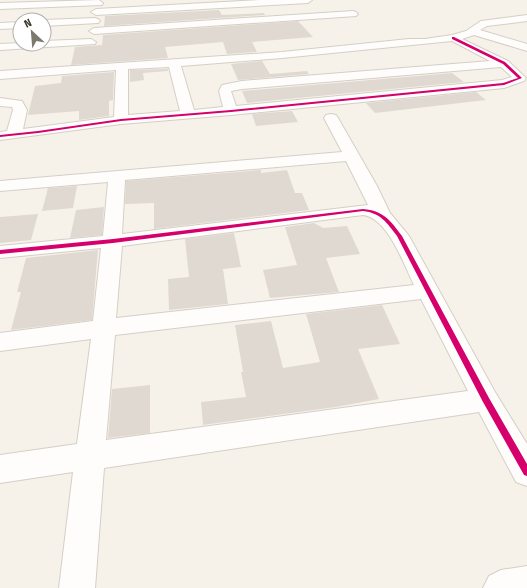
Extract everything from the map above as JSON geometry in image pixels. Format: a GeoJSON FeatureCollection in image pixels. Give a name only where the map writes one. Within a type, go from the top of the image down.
{"type":"FeatureCollection","features":[{"type":"Feature","properties":{"kind":"street"},"geometry":{"type":"LineString","coordinates":[[52,19],[97,13],[308,0]]}},
{"type":"Feature","properties":{"kind":"street"},"geometry":{"type":"LineString","coordinates":[[0,6],[97,13],[353,14]]}},
{"type":"Feature","properties":{"kind":"street"},"geometry":{"type":"LineString","coordinates":[[88,62],[97,13]]}},
{"type":"Feature","properties":{"kind":"street"},"geometry":{"type":"LineString","coordinates":[[0,18],[12,20]]}},
{"type":"Feature","properties":{"kind":"street"},"geometry":{"type":"LineString","coordinates":[[0,75],[88,62],[122,67],[282,55],[409,42],[425,42],[453,38],[472,31],[484,23],[527,18]]}},
{"type":"Feature","properties":{"kind":"street"},"geometry":{"type":"LineString","coordinates":[[0,26],[12,23]]}},
{"type":"Feature","properties":{"kind":"street"},"geometry":{"type":"LineString","coordinates":[[472,31],[527,48]]}},
{"type":"Feature","properties":{"kind":"street"},"geometry":{"type":"LineString","coordinates":[[0,136],[121,120],[232,111],[504,84],[520,78],[504,63],[453,38]]}},
{"type":"Feature","properties":{"kind":"street"},"geometry":{"type":"LineString","coordinates":[[0,47],[91,42]]}},
{"type":"Feature","properties":{"kind":"street"},"geometry":{"type":"LineString","coordinates":[[174,63],[188,115]]}},
{"type":"Feature","properties":{"kind":"street"},"geometry":{"type":"LineString","coordinates":[[232,111],[225,91],[227,88],[242,85],[504,63]]}},
{"type":"Feature","properties":{"kind":"street"},"geometry":{"type":"LineString","coordinates":[[121,120],[122,67]]}},
{"type":"Feature","properties":{"kind":"street"},"geometry":{"type":"LineString","coordinates":[[504,84],[521,91]]}},
{"type":"Feature","properties":{"kind":"street"},"geometry":{"type":"LineString","coordinates":[[0,102],[17,104],[20,110],[14,134]]}},
{"type":"Feature","properties":{"kind":"street"},"geometry":{"type":"LineString","coordinates":[[331,118],[375,198],[381,214],[398,236],[429,291],[486,400],[519,443],[527,472]]}},
{"type":"Feature","properties":{"kind":"street"},"geometry":{"type":"LineString","coordinates":[[0,186],[352,156]]}},
{"type":"Feature","properties":{"kind":"street"},"geometry":{"type":"LineString","coordinates":[[76,588],[113,241],[117,176]]}},
{"type":"Feature","properties":{"kind":"street"},"geometry":{"type":"LineString","coordinates":[[0,252],[113,241],[363,210],[374,211],[381,214]]}},
{"type":"Feature","properties":{"kind":"street"},"geometry":{"type":"LineString","coordinates":[[0,342],[104,328],[429,291]]}},
{"type":"Feature","properties":{"kind":"street"},"geometry":{"type":"LineString","coordinates":[[0,469],[486,400]]}},
{"type":"Feature","properties":{"kind":"street"},"geometry":{"type":"LineString","coordinates":[[501,588],[527,583]]}},
{"type":"Feature","properties":{"kind":"building"},"geometry":{"type":"Polygon","coordinates":[[[219,10],[222,15],[264,13],[265,15],[104,26],[105,16],[219,10]]]}},
{"type":"Feature","properties":{"kind":"building"},"geometry":{"type":"Polygon","coordinates":[[[298,21],[313,37],[252,42],[257,52],[227,54],[223,42],[165,47],[168,58],[71,65],[75,47],[102,45],[103,35],[298,21]]]}},
{"type":"Feature","properties":{"kind":"building"},"geometry":{"type":"Polygon","coordinates":[[[262,61],[270,74],[307,71],[309,74],[238,80],[231,64],[262,61]]]}},
{"type":"Feature","properties":{"kind":"building"},"geometry":{"type":"Polygon","coordinates":[[[168,69],[168,71],[143,73],[144,80],[130,82],[130,70],[168,69]]]}},
{"type":"Feature","properties":{"kind":"building"},"geometry":{"type":"Polygon","coordinates":[[[114,72],[113,100],[109,101],[109,116],[79,120],[79,111],[28,115],[35,86],[61,83],[62,76],[114,72]]]}},
{"type":"Feature","properties":{"kind":"building"},"geometry":{"type":"Polygon","coordinates":[[[452,73],[464,82],[247,103],[242,91],[452,73]]]}},
{"type":"Feature","properties":{"kind":"building"},"geometry":{"type":"Polygon","coordinates":[[[476,92],[486,100],[375,113],[366,103],[476,92]]]}},
{"type":"Feature","properties":{"kind":"building"},"geometry":{"type":"Polygon","coordinates":[[[292,111],[298,122],[256,126],[252,114],[292,111]]]}},
{"type":"Feature","properties":{"kind":"building"},"geometry":{"type":"Polygon","coordinates":[[[261,170],[261,173],[287,170],[295,193],[302,193],[309,210],[154,229],[154,203],[125,204],[126,181],[261,170]]]}},
{"type":"Feature","properties":{"kind":"building"},"geometry":{"type":"Polygon","coordinates":[[[77,186],[73,208],[42,211],[48,188],[77,186]]]}},
{"type":"Feature","properties":{"kind":"building"},"geometry":{"type":"Polygon","coordinates":[[[104,207],[102,235],[70,238],[76,210],[104,207]]]}},
{"type":"Feature","properties":{"kind":"building"},"geometry":{"type":"Polygon","coordinates":[[[38,214],[31,240],[0,243],[0,217],[38,214]]]}},
{"type":"Feature","properties":{"kind":"building"},"geometry":{"type":"Polygon","coordinates":[[[314,223],[323,228],[347,226],[360,254],[326,258],[339,292],[270,298],[263,270],[297,265],[285,227],[314,223]]]}},
{"type":"Feature","properties":{"kind":"building"},"geometry":{"type":"Polygon","coordinates":[[[234,233],[241,267],[223,269],[228,304],[169,310],[168,279],[189,277],[185,239],[234,233]]]}},
{"type":"Feature","properties":{"kind":"building"},"geometry":{"type":"Polygon","coordinates":[[[98,250],[92,320],[11,330],[21,292],[17,292],[26,258],[98,250]]]}},
{"type":"Feature","properties":{"kind":"building"},"geometry":{"type":"Polygon","coordinates":[[[382,305],[400,344],[358,349],[379,399],[336,407],[203,425],[201,402],[246,397],[235,325],[271,321],[283,368],[320,362],[306,314],[382,305]]]}},
{"type":"Feature","properties":{"kind":"building"},"geometry":{"type":"Polygon","coordinates":[[[150,385],[150,433],[108,438],[112,389],[150,385]]]}},
{"type":"Feature","properties":{"kind":"cycle path"},"geometry":{"type":"LineString","coordinates":[[0,136],[121,120],[231,111],[504,84],[520,78],[504,63],[453,38]]}},
{"type":"Feature","properties":{"kind":"cycle path"},"geometry":{"type":"LineString","coordinates":[[0,252],[113,241],[363,210],[380,214],[399,236],[486,400],[527,472]]}}]}
